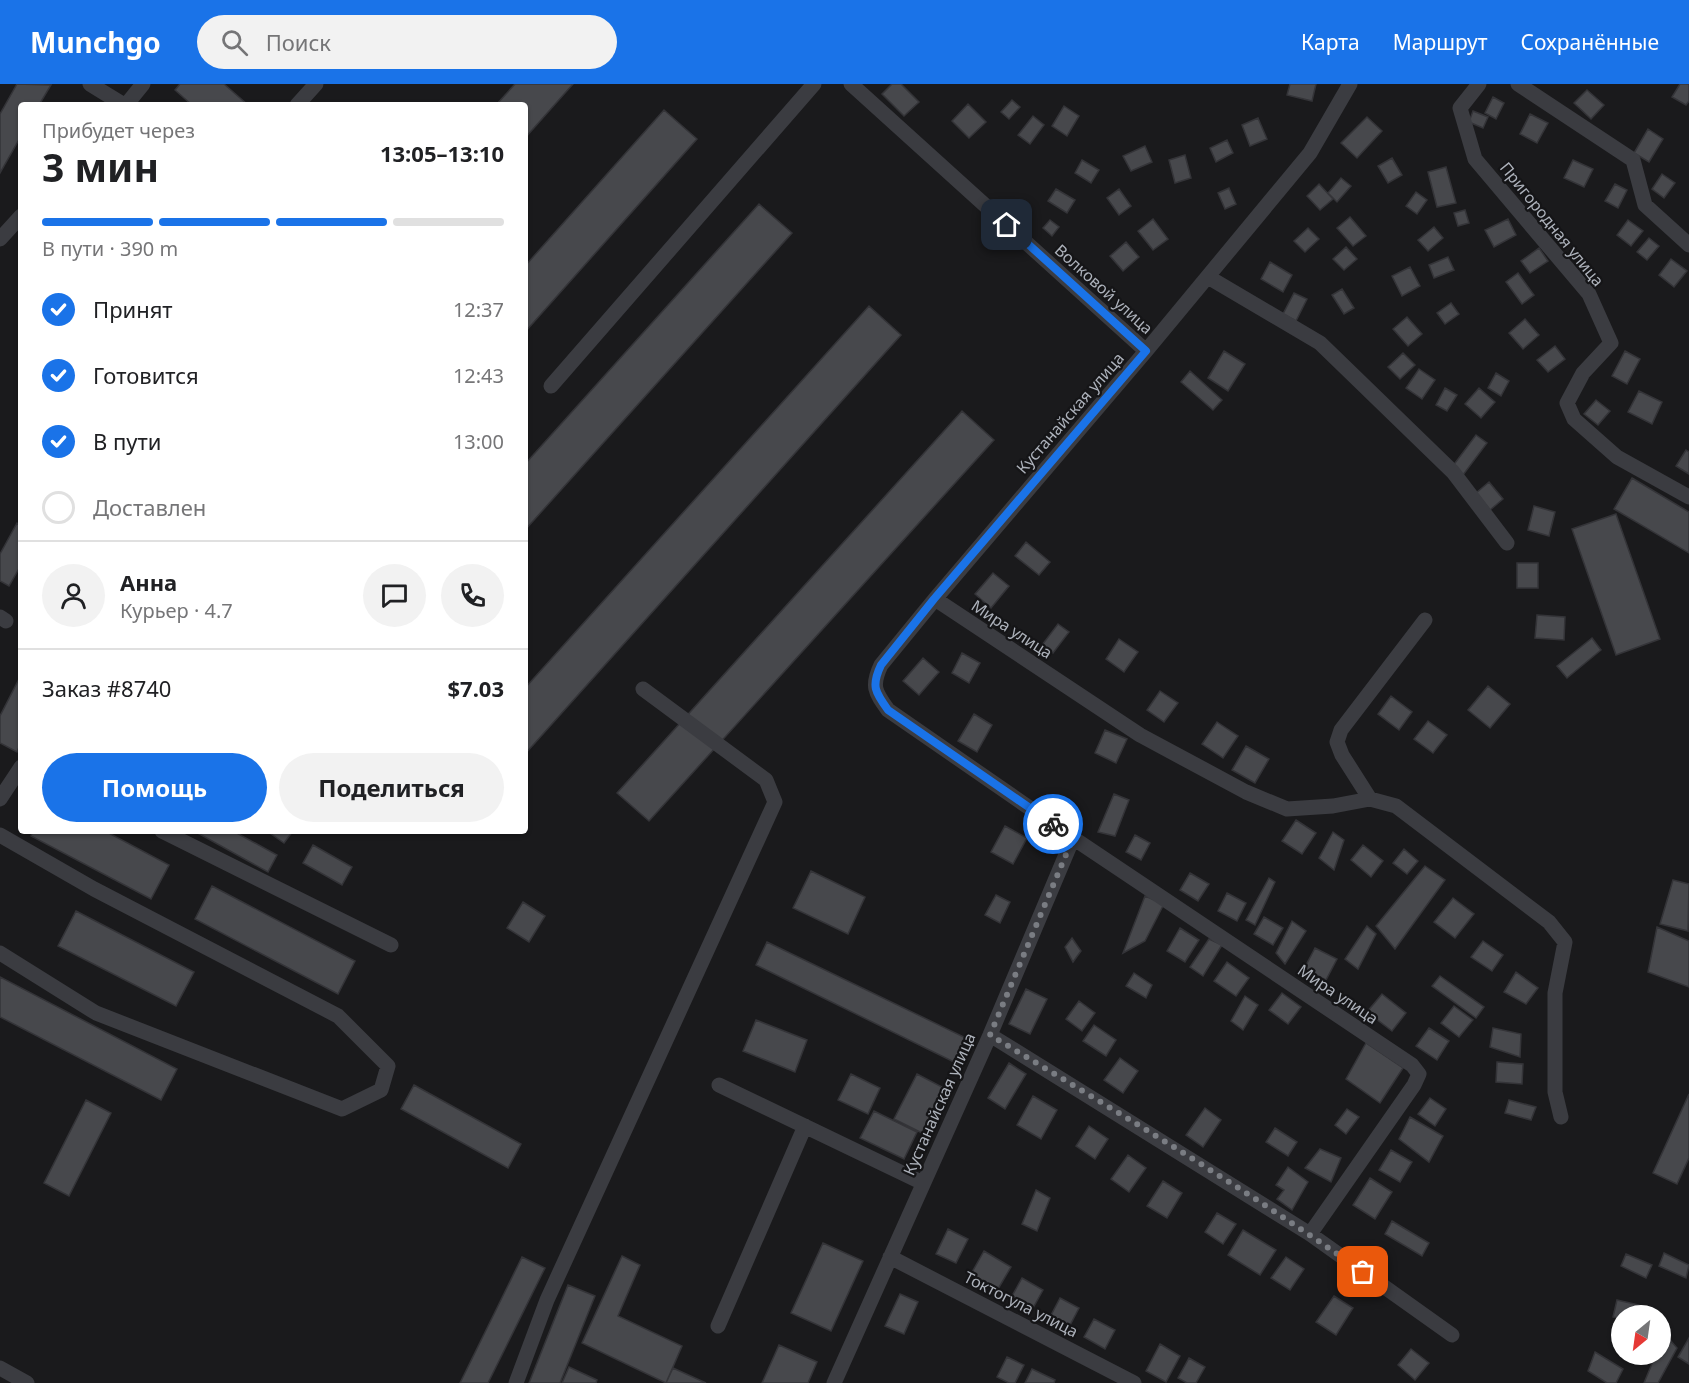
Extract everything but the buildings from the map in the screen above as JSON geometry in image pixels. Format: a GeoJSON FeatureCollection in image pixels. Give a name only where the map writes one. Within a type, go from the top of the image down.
{"type":"FeatureCollection","features":[{"type":"Feature","properties":{"kind":"street"},"geometry":{"type":"LineString","coordinates":[[90,84],[120,102]]}},
{"type":"Feature","properties":{"kind":"street"},"geometry":{"type":"LineString","coordinates":[[128,102],[143,84]]}},
{"type":"Feature","properties":{"kind":"street"},"geometry":{"type":"LineString","coordinates":[[300,102],[316,84]]}},
{"type":"Feature","properties":{"kind":"street"},"geometry":{"type":"LineString","coordinates":[[551,386],[814,84]]}},
{"type":"Feature","properties":{"kind":"street","name":"Волковой улица"},"geometry":{"type":"LineString","coordinates":[[851,84],[1146,351]]}},
{"type":"Feature","properties":{"kind":"street","name":"Кустанайская улица"},"geometry":{"type":"LineString","coordinates":[[834,1383],[990,1035],[1073,838],[888,710],[876,694],[876,676],[881,665],[934,599],[1146,351],[1310,153],[1350,84]]}},
{"type":"Feature","properties":{"kind":"street","name":"Пригородная улица"},"geometry":{"type":"LineString","coordinates":[[1479,84],[1460,108],[1475,159],[1589,294],[1611,344],[1583,374],[1567,403],[1574,419],[1617,456],[1689,497]]}},
{"type":"Feature","properties":{"kind":"street"},"geometry":{"type":"LineString","coordinates":[[1518,84],[1633,160],[1646,205],[1689,245]]}},
{"type":"Feature","properties":{"kind":"street"},"geometry":{"type":"LineString","coordinates":[[0,238],[18,219]]}},
{"type":"Feature","properties":{"kind":"street"},"geometry":{"type":"LineString","coordinates":[[1208,277],[1320,343],[1453,472],[1507,543]]}},
{"type":"Feature","properties":{"kind":"street","name":"Мира улица"},"geometry":{"type":"LineString","coordinates":[[934,599],[1140,735],[1246,792],[1287,809],[1333,806],[1370,799],[1396,806],[1549,922],[1564,942],[1555,993],[1555,1092],[1561,1117]]}},
{"type":"Feature","properties":{"kind":"street"},"geometry":{"type":"LineString","coordinates":[[1370,799],[1337,742],[1341,730],[1425,620]]}},
{"type":"Feature","properties":{"kind":"street"},"geometry":{"type":"LineString","coordinates":[[516,1383],[547,1300],[775,802],[766,780],[643,688]]}},
{"type":"Feature","properties":{"kind":"street"},"geometry":{"type":"LineString","coordinates":[[0,799],[18,772]]}},
{"type":"Feature","properties":{"kind":"street"},"geometry":{"type":"LineString","coordinates":[[168,834],[390,945]]}},
{"type":"Feature","properties":{"kind":"street"},"geometry":{"type":"LineString","coordinates":[[0,835],[94,889],[338,1016],[388,1066],[381,1090],[342,1109],[96,1013],[0,953]]}},
{"type":"Feature","properties":{"kind":"street","name":"Мира улица"},"geometry":{"type":"LineString","coordinates":[[1073,838],[1412,1065],[1419,1074],[1414,1085],[1310,1234]]}},
{"type":"Feature","properties":{"kind":"street"},"geometry":{"type":"LineString","coordinates":[[990,1035],[1310,1234],[1452,1335]]}},
{"type":"Feature","properties":{"kind":"street"},"geometry":{"type":"LineString","coordinates":[[719,1085],[923,1183]]}},
{"type":"Feature","properties":{"kind":"street"},"geometry":{"type":"LineString","coordinates":[[718,1326],[805,1126]]}},
{"type":"Feature","properties":{"kind":"street","name":"Токтогула улица"},"geometry":{"type":"LineString","coordinates":[[890,1257],[1134,1383]]}},
{"type":"Feature","properties":{"kind":"street"},"geometry":{"type":"LineString","coordinates":[[0,1368],[19,1381]]}},
{"type":"Feature","properties":{"kind":"way so far"},"geometry":{"type":"LineString","coordinates":[[1053,824],[1073,838],[990,1035],[1310,1234],[1363,1272]]}},
{"type":"Feature","properties":{"kind":"route"},"geometry":{"type":"LineString","coordinates":[[1007,225],[1146,351],[934,599],[881,665],[875,685],[876,694],[888,710],[1053,824]]}}]}
